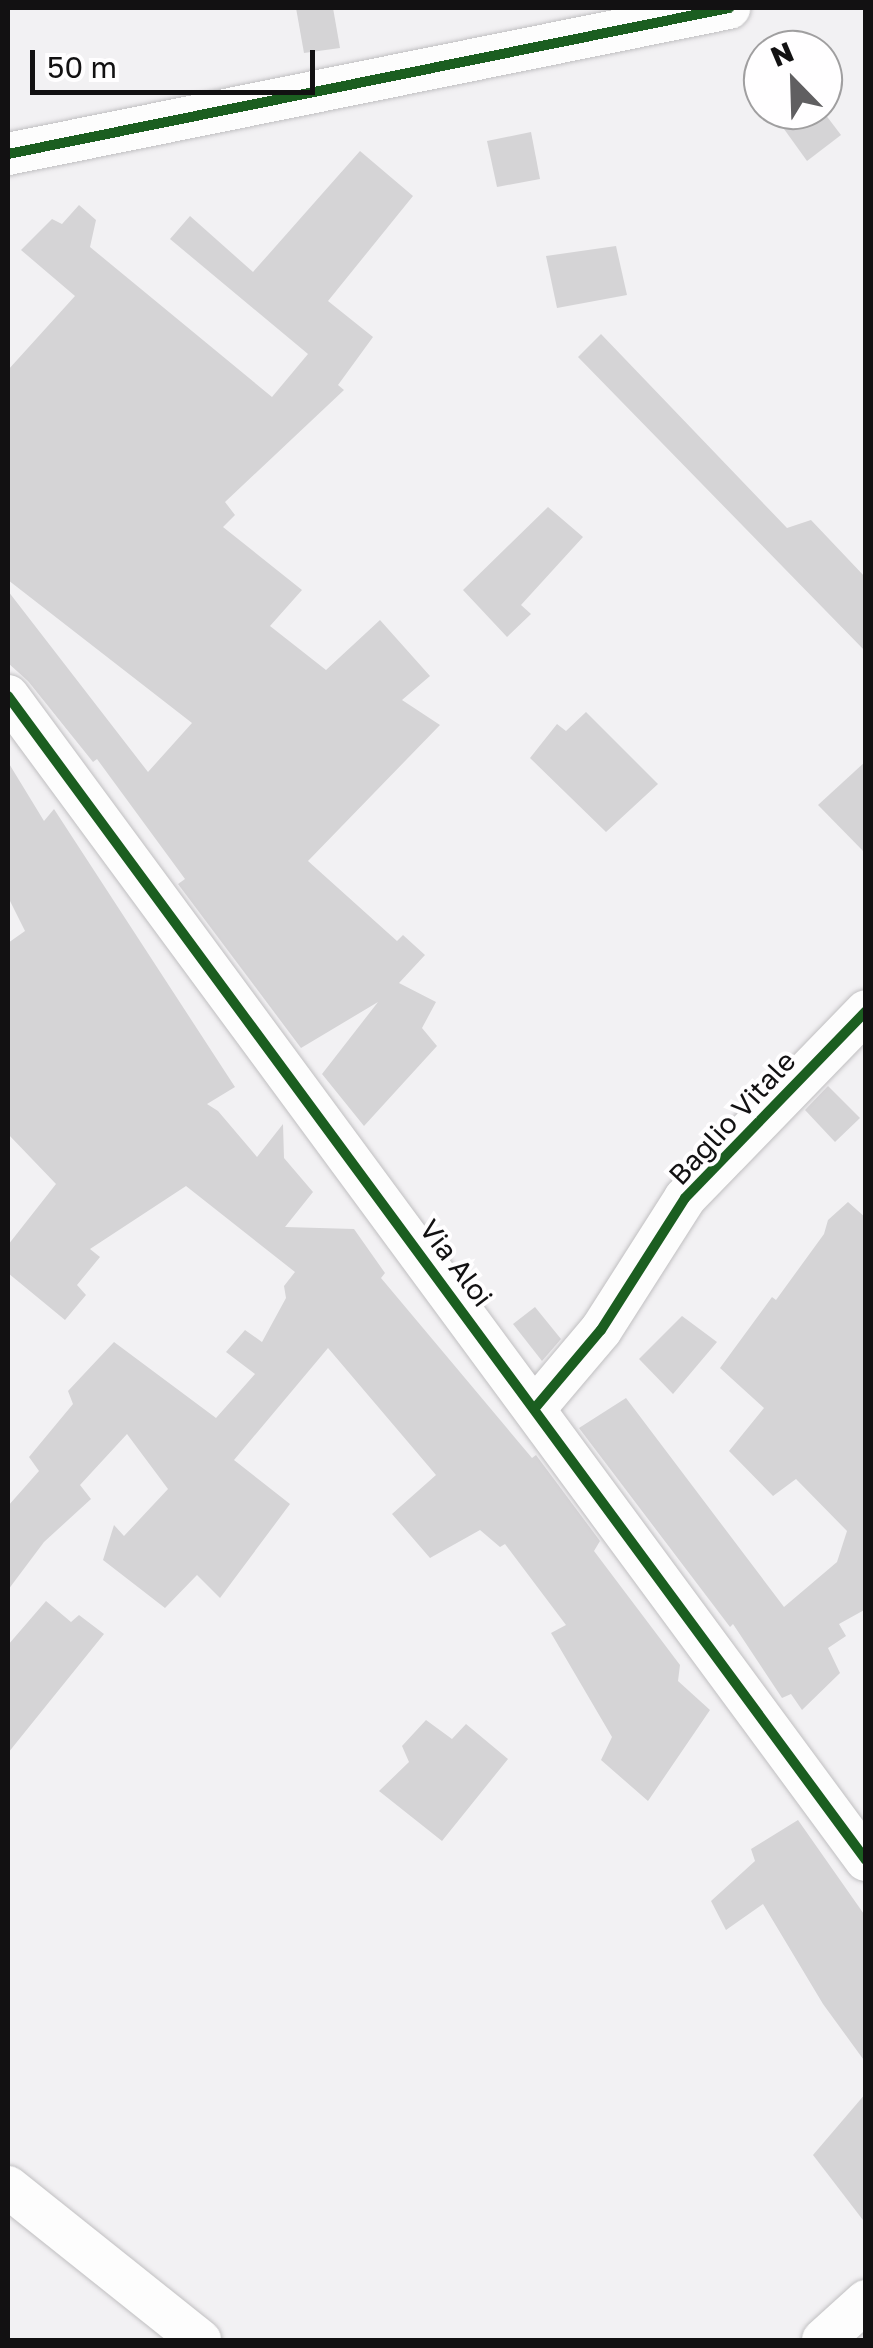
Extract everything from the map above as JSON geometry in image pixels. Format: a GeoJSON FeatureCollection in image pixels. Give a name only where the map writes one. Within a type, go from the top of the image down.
{"type":"FeatureCollection","features":[{"type":"Feature","properties":{"kind":"street"},"geometry":{"type":"LineString","coordinates":[[8,154],[729,8]]}},
{"type":"Feature","properties":{"kind":"street","name":"Via Aloi"},"geometry":{"type":"LineString","coordinates":[[8,696],[866,1860]]}},
{"type":"Feature","properties":{"kind":"street","name":"Baglio Vitale"},"geometry":{"type":"LineString","coordinates":[[535,1408],[601,1330],[685,1198],[866,1011]]}},
{"type":"Feature","properties":{"kind":"street"},"geometry":{"type":"LineString","coordinates":[[8,2187],[200,2340]]}},
{"type":"Feature","properties":{"kind":"street"},"geometry":{"type":"LineString","coordinates":[[823,2340],[866,2301]]}},
{"type":"Feature","properties":{"kind":"building"},"geometry":{"type":"Polygon","coordinates":[[[296,8],[333,8],[340,48],[304,53],[296,8]]]}},
{"type":"Feature","properties":{"kind":"building"},"geometry":{"type":"Polygon","coordinates":[[[785,130],[837,130],[841,135],[807,161],[785,130]]]}},
{"type":"Feature","properties":{"kind":"building"},"geometry":{"type":"Polygon","coordinates":[[[531,132],[540,179],[497,187],[487,141],[531,132]]]}},
{"type":"Feature","properties":{"kind":"building"},"geometry":{"type":"Polygon","coordinates":[[[360,151],[413,196],[328,301],[373,337],[338,385],[344,390],[225,502],[235,515],[223,527],[302,590],[270,626],[326,670],[380,620],[430,676],[402,700],[440,725],[308,861],[397,941],[403,935],[425,955],[399,983],[436,1002],[422,1028],[437,1046],[364,1126],[322,1074],[378,1002],[301,1048],[178,884],[185,879],[97,759],[93,762],[28,681],[8,663],[8,591],[148,772],[192,723],[8,580],[8,370],[75,296],[21,250],[52,219],[62,224],[79,205],[96,220],[90,247],[272,397],[308,354],[170,239],[190,216],[253,272],[360,151]]]}},
{"type":"Feature","properties":{"kind":"building"},"geometry":{"type":"Polygon","coordinates":[[[616,246],[627,295],[557,308],[546,256],[616,246]]]}},
{"type":"Feature","properties":{"kind":"building"},"geometry":{"type":"Polygon","coordinates":[[[601,334],[787,528],[811,520],[866,578],[866,652],[578,357],[601,334]]]}},
{"type":"Feature","properties":{"kind":"building"},"geometry":{"type":"Polygon","coordinates":[[[548,507],[583,537],[521,605],[531,614],[507,637],[463,590],[548,507]]]}},
{"type":"Feature","properties":{"kind":"building"},"geometry":{"type":"Polygon","coordinates":[[[586,712],[658,784],[606,832],[530,758],[557,724],[566,731],[586,712]]]}},
{"type":"Feature","properties":{"kind":"building"},"geometry":{"type":"Polygon","coordinates":[[[866,761],[866,854],[818,805],[866,761]]]}},
{"type":"Feature","properties":{"kind":"building"},"geometry":{"type":"Polygon","coordinates":[[[8,762],[44,821],[54,809],[235,1087],[207,1104],[218,1111],[257,1157],[283,1124],[284,1158],[313,1192],[285,1227],[354,1229],[385,1273],[381,1278],[532,1458],[536,1455],[600,1541],[594,1551],[680,1665],[678,1681],[710,1710],[648,1801],[601,1760],[612,1737],[551,1633],[566,1625],[505,1544],[500,1547],[480,1530],[430,1558],[392,1514],[436,1475],[328,1348],[234,1460],[290,1504],[220,1598],[197,1575],[165,1608],[103,1560],[114,1525],[124,1536],[168,1489],[127,1434],[80,1485],[91,1499],[44,1542],[8,1590],[8,1506],[39,1471],[29,1457],[73,1404],[68,1391],[114,1342],[216,1418],[255,1374],[226,1352],[245,1330],[262,1342],[286,1298],[284,1286],[295,1272],[186,1186],[90,1249],[100,1257],[77,1285],[86,1295],[65,1320],[8,1273],[8,1245],[56,1184],[8,1134],[8,943],[25,931],[8,897],[8,762]]]}},
{"type":"Feature","properties":{"kind":"building"},"geometry":{"type":"Polygon","coordinates":[[[828,1086],[860,1118],[835,1142],[805,1110],[828,1086]]]}},
{"type":"Feature","properties":{"kind":"building"},"geometry":{"type":"Polygon","coordinates":[[[848,1202],[866,1218],[866,1609],[839,1624],[846,1636],[828,1648],[840,1673],[802,1710],[791,1694],[782,1698],[733,1624],[730,1627],[579,1428],[626,1398],[784,1607],[837,1562],[847,1531],[796,1479],[773,1496],[729,1451],[764,1408],[720,1368],[772,1297],[776,1300],[824,1234],[828,1220],[848,1202]]]}},
{"type":"Feature","properties":{"kind":"building"},"geometry":{"type":"Polygon","coordinates":[[[535,1307],[561,1339],[542,1361],[513,1324],[535,1307]]]}},
{"type":"Feature","properties":{"kind":"building"},"geometry":{"type":"Polygon","coordinates":[[[682,1316],[717,1342],[673,1394],[639,1359],[682,1316]]]}},
{"type":"Feature","properties":{"kind":"building"},"geometry":{"type":"Polygon","coordinates":[[[46,1601],[71,1622],[79,1615],[104,1634],[8,1753],[8,1645],[46,1601]]]}},
{"type":"Feature","properties":{"kind":"building"},"geometry":{"type":"Polygon","coordinates":[[[426,1720],[452,1739],[466,1724],[508,1759],[442,1841],[379,1791],[409,1762],[402,1746],[426,1720]]]}},
{"type":"Feature","properties":{"kind":"building"},"geometry":{"type":"Polygon","coordinates":[[[798,1820],[866,1917],[866,2063],[823,2004],[763,1904],[726,1930],[711,1901],[755,1861],[751,1849],[798,1820]]]}},
{"type":"Feature","properties":{"kind":"building"},"geometry":{"type":"Polygon","coordinates":[[[866,2093],[866,2224],[813,2155],[866,2093]]]}},
{"type":"Feature","properties":{"kind":"cycle path"},"geometry":{"type":"LineString","coordinates":[[8,154],[729,8]]}},
{"type":"Feature","properties":{"kind":"cycle path"},"geometry":{"type":"LineString","coordinates":[[8,696],[866,1860]]}},
{"type":"Feature","properties":{"kind":"cycle path"},"geometry":{"type":"LineString","coordinates":[[535,1408],[601,1330],[685,1198],[866,1011]]}}]}
